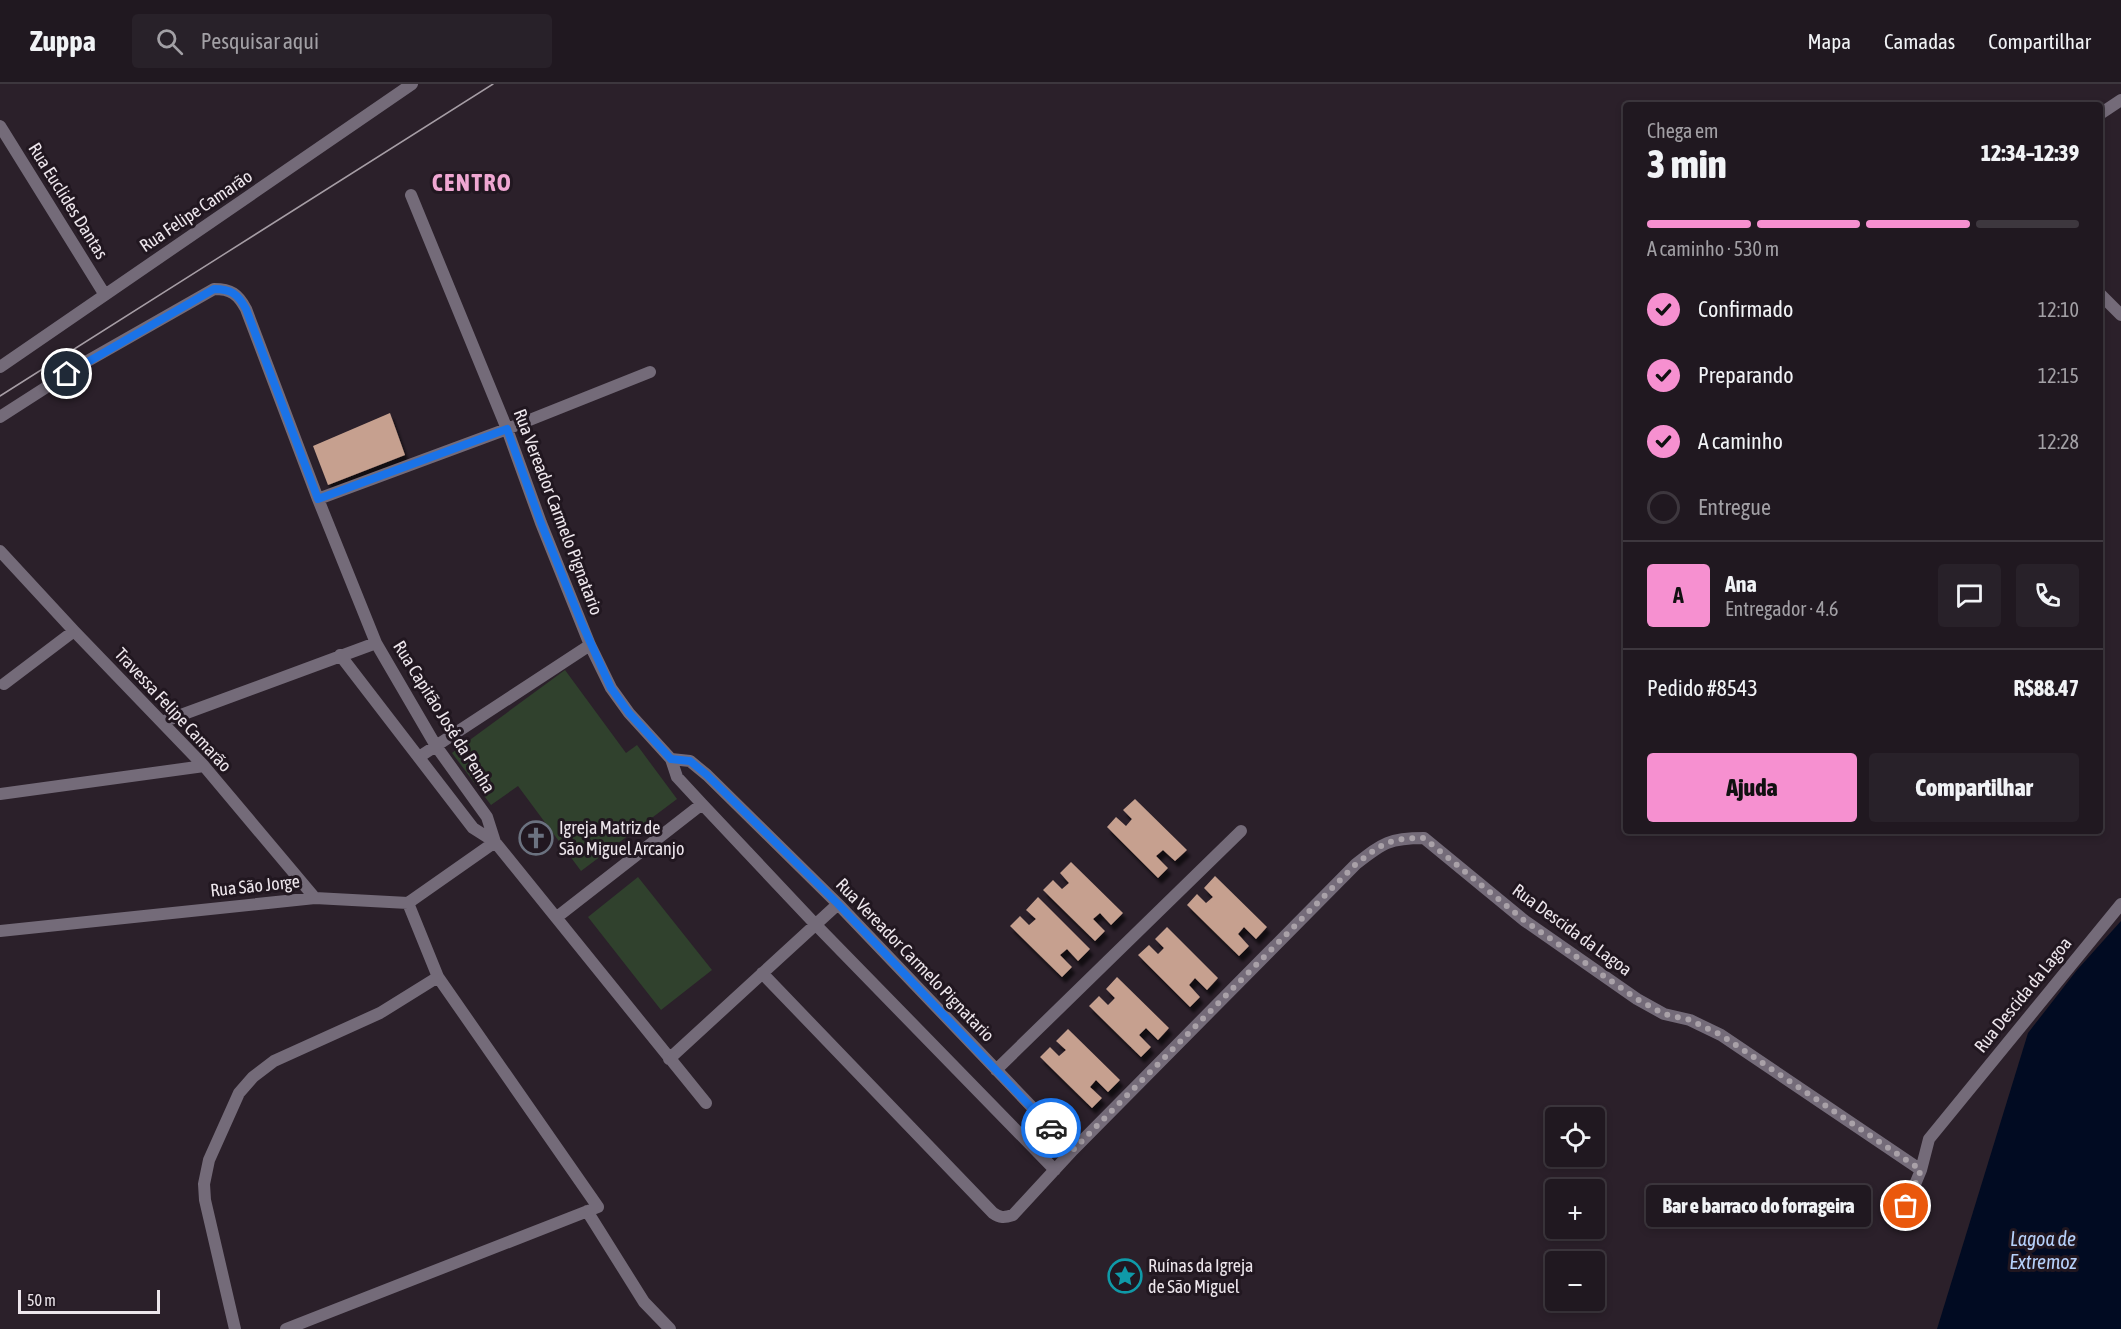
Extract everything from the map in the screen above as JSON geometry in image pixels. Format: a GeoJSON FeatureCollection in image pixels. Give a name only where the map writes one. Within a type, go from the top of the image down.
{"type":"FeatureCollection","features":[{"type":"Feature","properties":{"kind":"street","name":"Rua Felipe Camarão"},"geometry":{"type":"LineString","coordinates":[[0,367],[412,84]]}},
{"type":"Feature","properties":{"kind":"street"},"geometry":{"type":"LineString","coordinates":[[2103,112],[2121,100]]}},
{"type":"Feature","properties":{"kind":"street","name":"Rua Euclides Dantas"},"geometry":{"type":"LineString","coordinates":[[0,126],[105,295]]}},
{"type":"Feature","properties":{"kind":"street","name":"Rua Vereador Carmelo Pignatario"},"geometry":{"type":"LineString","coordinates":[[411,195],[507,429],[541,523],[590,645],[611,688],[629,713],[671,759],[677,777],[816,925],[1056,1170]]}},
{"type":"Feature","properties":{"kind":"street","name":"Rua Capitão José da Penha"},"geometry":{"type":"LineString","coordinates":[[0,417],[84,363],[214,289],[224,289],[235,293],[246,309],[318,499],[376,643],[436,746],[487,817],[495,842]]}},
{"type":"Feature","properties":{"kind":"street"},"geometry":{"type":"LineString","coordinates":[[2103,297],[2121,315]]}},
{"type":"Feature","properties":{"kind":"street"},"geometry":{"type":"LineString","coordinates":[[318,499],[507,429],[650,372]]}},
{"type":"Feature","properties":{"kind":"street","name":"Travessa Felipe Camarão"},"geometry":{"type":"LineString","coordinates":[[0,551],[204,766],[315,898]]}},
{"type":"Feature","properties":{"kind":"street"},"geometry":{"type":"LineString","coordinates":[[4,684],[74,631]]}},
{"type":"Feature","properties":{"kind":"street"},"geometry":{"type":"LineString","coordinates":[[162,722],[376,643]]}},
{"type":"Feature","properties":{"kind":"street"},"geometry":{"type":"LineString","coordinates":[[419,757],[590,645]]}},
{"type":"Feature","properties":{"kind":"street","name":"Rua Capitão José da Penha"},"geometry":{"type":"LineString","coordinates":[[340,655],[473,828],[495,842],[706,1103]]}},
{"type":"Feature","properties":{"kind":"street","name":"Rua Vereador Carmelo Pignatario"},"geometry":{"type":"LineString","coordinates":[[671,759],[690,761],[707,775],[838,904],[1073,1150]]}},
{"type":"Feature","properties":{"kind":"street"},"geometry":{"type":"LineString","coordinates":[[0,794],[204,766]]}},
{"type":"Feature","properties":{"kind":"street"},"geometry":{"type":"LineString","coordinates":[[556,917],[702,804]]}},
{"type":"Feature","properties":{"kind":"street"},"geometry":{"type":"LineString","coordinates":[[996,1070],[1241,831]]}},
{"type":"Feature","properties":{"kind":"street","name":"Rua Descida da Lagoa"},"geometry":{"type":"LineString","coordinates":[[762,973],[993,1213],[1000,1217],[1013,1215],[1073,1150],[1356,864],[1380,845],[1403,838],[1424,838],[1525,921],[1637,999],[1664,1014],[1690,1020],[1721,1035],[1921,1170],[1929,1139],[2121,904]]}},
{"type":"Feature","properties":{"kind":"street"},"geometry":{"type":"LineString","coordinates":[[286,1329],[598,1207],[438,977],[408,903],[495,842]]}},
{"type":"Feature","properties":{"kind":"street","name":"Rua São Jorge"},"geometry":{"type":"LineString","coordinates":[[0,931],[315,898],[408,903]]}},
{"type":"Feature","properties":{"kind":"street"},"geometry":{"type":"LineString","coordinates":[[669,1059],[838,904]]}},
{"type":"Feature","properties":{"kind":"street"},"geometry":{"type":"LineString","coordinates":[[235,1329],[205,1200],[204,1184],[209,1160],[239,1093],[253,1077],[274,1061],[380,1013],[438,977]]}},
{"type":"Feature","properties":{"kind":"street"},"geometry":{"type":"LineString","coordinates":[[1906,1206],[1921,1170]]}},
{"type":"Feature","properties":{"kind":"street"},"geometry":{"type":"LineString","coordinates":[[587,1211],[644,1302],[670,1329]]}},
{"type":"Feature","properties":{"kind":"green space"},"geometry":{"type":"Polygon","coordinates":[[[565,670],[626,753],[637,745],[677,799],[581,871],[518,786],[491,805],[452,753],[565,670]]]}},
{"type":"Feature","properties":{"kind":"green space"},"geometry":{"type":"Polygon","coordinates":[[[638,877],[712,970],[661,1010],[588,917],[638,877]]]}},
{"type":"Feature","properties":{"kind":"water","name":"Lagoa de Extremoz"},"geometry":{"type":"Polygon","coordinates":[[[2121,921],[2121,1329],[1937,1329],[2028,1033],[2077,970],[2121,921]]]}},
{"type":"Feature","properties":{"kind":"building"},"geometry":{"type":"Polygon","coordinates":[[[390,413],[405,455],[328,485],[313,446],[390,413]]]}},
{"type":"Feature","properties":{"kind":"building"},"geometry":{"type":"Polygon","coordinates":[[[1135,799],[1187,850],[1175,861],[1163,850],[1156,856],[1168,868],[1158,878],[1107,827],[1116,817],[1126,826],[1132,819],[1123,810],[1135,799]]]}},
{"type":"Feature","properties":{"kind":"building"},"geometry":{"type":"Polygon","coordinates":[[[1071,862],[1123,913],[1111,925],[1100,913],[1093,919],[1105,931],[1095,941],[1043,890],[1053,880],[1062,889],[1069,883],[1060,873],[1071,862]]]}},
{"type":"Feature","properties":{"kind":"building"},"geometry":{"type":"Polygon","coordinates":[[[1215,876],[1267,927],[1256,939],[1244,927],[1238,934],[1249,946],[1239,956],[1187,905],[1197,894],[1206,903],[1213,897],[1204,888],[1215,876]]]}},
{"type":"Feature","properties":{"kind":"building"},"geometry":{"type":"Polygon","coordinates":[[[1038,897],[1090,949],[1078,961],[1067,949],[1060,955],[1072,967],[1062,977],[1010,926],[1020,916],[1029,925],[1036,919],[1026,910],[1038,897]]]}},
{"type":"Feature","properties":{"kind":"building"},"geometry":{"type":"Polygon","coordinates":[[[1167,927],[1218,978],[1207,990],[1195,978],[1189,985],[1200,997],[1190,1007],[1138,955],[1149,945],[1158,954],[1164,948],[1155,939],[1167,927]]]}},
{"type":"Feature","properties":{"kind":"building"},"geometry":{"type":"Polygon","coordinates":[[[1117,977],[1169,1028],[1158,1040],[1146,1028],[1139,1035],[1151,1047],[1141,1057],[1089,1006],[1099,996],[1108,1005],[1115,998],[1106,989],[1117,977]]]}},
{"type":"Feature","properties":{"kind":"building"},"geometry":{"type":"Polygon","coordinates":[[[1068,1029],[1120,1080],[1108,1092],[1096,1080],[1090,1087],[1102,1098],[1092,1108],[1040,1057],[1050,1047],[1059,1056],[1066,1050],[1056,1041],[1068,1029]]]}},
{"type":"Feature","properties":{"kind":"tram line"},"geometry":{"type":"LineString","coordinates":[[0,396],[493,84]]}},
{"type":"Feature","properties":{"kind":"way so far"},"geometry":{"type":"LineString","coordinates":[[1051,1128],[1073,1150],[1356,864],[1380,845],[1403,838],[1424,838],[1525,921],[1637,999],[1664,1014],[1690,1020],[1721,1035],[1921,1170],[1906,1206]]}},
{"type":"Feature","properties":{"kind":"place","name":"Igreja Matriz de São Miguel Arcanjo"},"geometry":{"type":"Point","coordinates":[536,838]}},
{"type":"Feature","properties":{"kind":"place","name":"Bar e barraco do forrageira"},"geometry":{"type":"Point","coordinates":[1906,1206]}},
{"type":"Feature","properties":{"kind":"place","name":"Ruínas da Igreja de São Miguel"},"geometry":{"type":"Point","coordinates":[1125,1276]}},
{"type":"Feature","properties":{"kind":"district","name":"CENTRO"},"geometry":{"type":"Point","coordinates":[472,183]}},
{"type":"Feature","properties":{"kind":"route"},"geometry":{"type":"LineString","coordinates":[[67,374],[214,289],[224,289],[235,293],[242,300],[318,499],[507,429],[541,523],[590,645],[611,688],[629,713],[671,759],[690,761],[724,791],[838,904],[1051,1128]]}}]}
